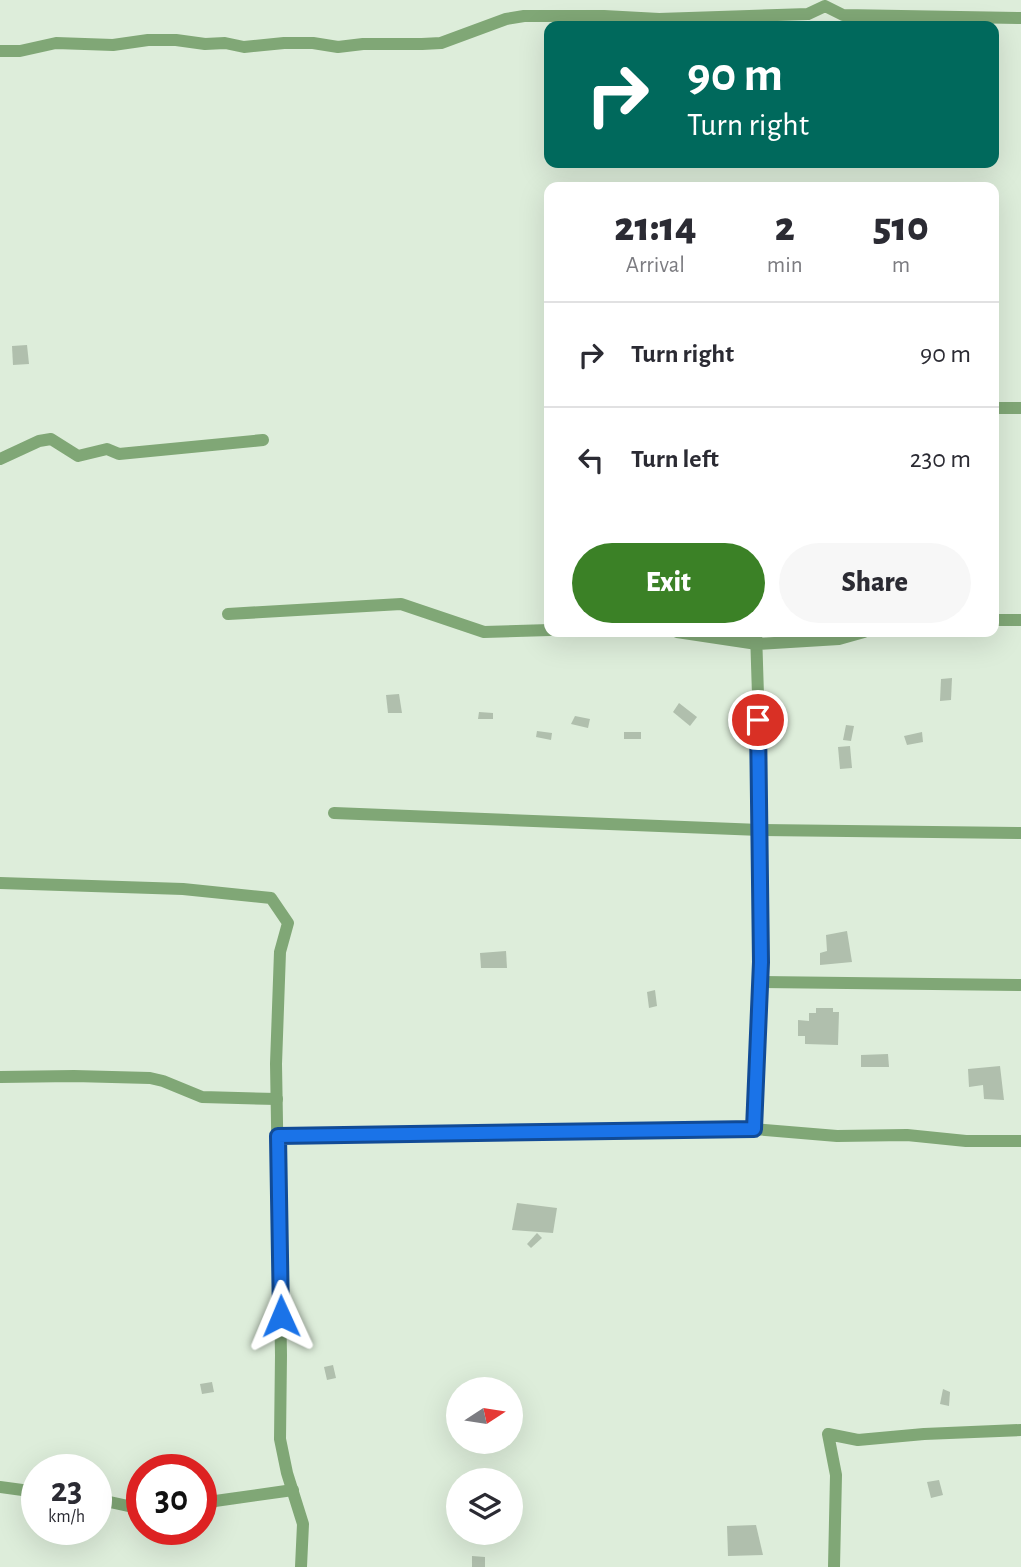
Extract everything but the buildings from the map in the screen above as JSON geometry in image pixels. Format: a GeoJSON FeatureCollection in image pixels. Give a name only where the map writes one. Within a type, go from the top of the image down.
{"type":"FeatureCollection","features":[{"type":"Feature","properties":{"kind":"street"},"geometry":{"type":"LineString","coordinates":[[0,51],[20,51],[56,43],[113,45],[148,40],[225,43],[244,47],[284,43],[313,43],[338,47],[441,43],[506,19],[524,16],[659,19],[795,15],[808,14],[824,3],[843,15],[1021,18]]}},
{"type":"Feature","properties":{"kind":"street"},"geometry":{"type":"LineString","coordinates":[[999,408],[1021,408]]}},
{"type":"Feature","properties":{"kind":"street"},"geometry":{"type":"LineString","coordinates":[[0,459],[51,439],[78,456],[102,450],[119,454],[263,440]]}},
{"type":"Feature","properties":{"kind":"street"},"geometry":{"type":"LineString","coordinates":[[228,614],[401,604],[484,632],[544,630]]}},
{"type":"Feature","properties":{"kind":"street"},"geometry":{"type":"LineString","coordinates":[[999,620],[1021,620]]}},
{"type":"Feature","properties":{"kind":"street"},"geometry":{"type":"LineString","coordinates":[[754,1129],[760,982],[756,638],[846,637]]}},
{"type":"Feature","properties":{"kind":"street"},"geometry":{"type":"LineString","coordinates":[[334,813],[760,830],[1021,833]]}},
{"type":"Feature","properties":{"kind":"street"},"geometry":{"type":"LineString","coordinates":[[0,883],[183,889],[271,898],[288,923],[280,952],[277,1098],[280,1439],[283,1459],[303,1524],[301,1567]]}},
{"type":"Feature","properties":{"kind":"street"},"geometry":{"type":"LineString","coordinates":[[760,982],[1021,985]]}},
{"type":"Feature","properties":{"kind":"street"},"geometry":{"type":"LineString","coordinates":[[0,1077],[150,1079],[163,1081],[202,1097],[277,1098]]}},
{"type":"Feature","properties":{"kind":"street"},"geometry":{"type":"LineString","coordinates":[[278,1136],[754,1129],[837,1136],[907,1135],[966,1141],[1021,1141]]}},
{"type":"Feature","properties":{"kind":"street"},"geometry":{"type":"LineString","coordinates":[[834,1567],[836,1475],[828,1434],[859,1440],[1021,1430]]}},
{"type":"Feature","properties":{"kind":"street"},"geometry":{"type":"LineString","coordinates":[[0,1487],[21,1490]]}},
{"type":"Feature","properties":{"kind":"street"},"geometry":{"type":"LineString","coordinates":[[217,1501],[293,1490]]}},
{"type":"Feature","properties":{"kind":"route"},"geometry":{"type":"LineString","coordinates":[[281,1316],[278,1136],[754,1129],[761,962],[761,790],[758,720]]}}]}
